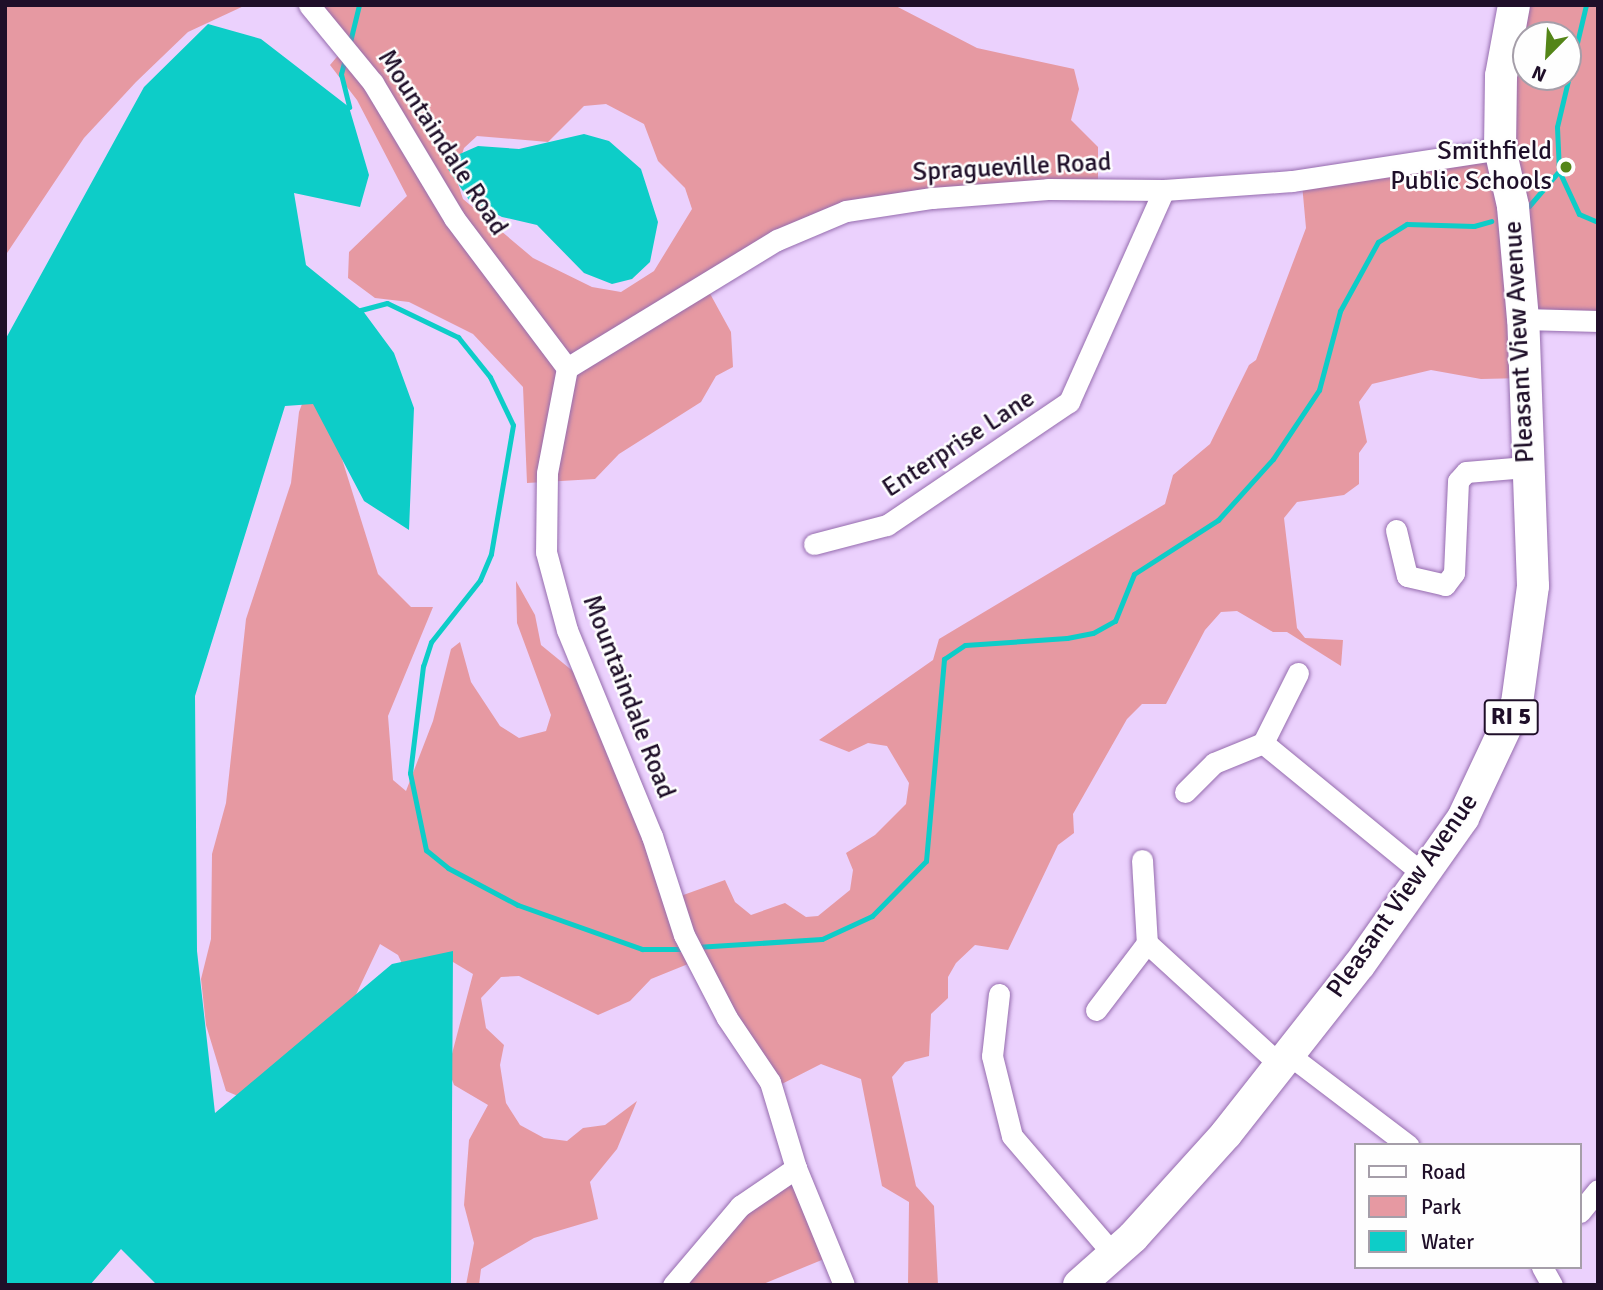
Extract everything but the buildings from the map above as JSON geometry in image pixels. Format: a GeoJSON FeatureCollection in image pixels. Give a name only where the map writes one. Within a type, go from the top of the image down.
{"type":"FeatureCollection","features":[{"type":"Feature","properties":{"kind":"main road","name":"Pleasant View Avenue"},"geometry":{"type":"LineString","coordinates":[[1079,1285],[1113,1254],[1227,1134],[1284,1059],[1463,818],[1517,703],[1533,586],[1526,467],[1523,319],[1513,206],[1500,149],[1501,76],[1514,5]]}},
{"type":"Feature","properties":{"kind":"street","name":"Mountaindale Road"},"geometry":{"type":"LineString","coordinates":[[309,5],[373,83],[454,218],[568,368],[547,473],[546,552],[567,630],[652,836],[684,935],[727,1018],[771,1082],[796,1168],[844,1285]]}},
{"type":"Feature","properties":{"kind":"street","name":"Spragueville Road"},"geometry":{"type":"LineString","coordinates":[[568,368],[777,240],[846,211],[932,198],[1048,189],[1164,190],[1292,181],[1500,149]]}},
{"type":"Feature","properties":{"kind":"street","name":"Enterprise Lane"},"geometry":{"type":"LineString","coordinates":[[814,544],[887,526],[1069,402],[1164,190]]}},
{"type":"Feature","properties":{"kind":"street"},"geometry":{"type":"LineString","coordinates":[[1523,319],[1598,321]]}},
{"type":"Feature","properties":{"kind":"street"},"geometry":{"type":"LineString","coordinates":[[1396,530],[1407,576],[1445,585],[1454,573],[1458,481],[1466,472],[1526,467]]}},
{"type":"Feature","properties":{"kind":"street"},"geometry":{"type":"LineString","coordinates":[[1185,792],[1214,763],[1263,743],[1298,673]]}},
{"type":"Feature","properties":{"kind":"street"},"geometry":{"type":"LineString","coordinates":[[1263,743],[1423,874]]}},
{"type":"Feature","properties":{"kind":"street"},"geometry":{"type":"LineString","coordinates":[[1096,1010],[1147,943],[1142,860]]}},
{"type":"Feature","properties":{"kind":"street"},"geometry":{"type":"LineString","coordinates":[[1147,943],[1284,1059],[1405,1143]]}},
{"type":"Feature","properties":{"kind":"street"},"geometry":{"type":"LineString","coordinates":[[999,994],[992,1056],[1012,1136],[1113,1254]]}},
{"type":"Feature","properties":{"kind":"street"},"geometry":{"type":"LineString","coordinates":[[673,1285],[740,1206],[796,1168]]}},
{"type":"Feature","properties":{"kind":"street"},"geometry":{"type":"LineString","coordinates":[[1582,1210],[1598,1190]]}},
{"type":"Feature","properties":{"kind":"street"},"geometry":{"type":"LineString","coordinates":[[1543,1269],[1552,1285]]}},
{"type":"Feature","properties":{"kind":"green space"},"geometry":{"type":"Polygon","coordinates":[[[5,5],[246,5],[188,32],[136,82],[84,138],[5,256],[5,5]]]}},
{"type":"Feature","properties":{"kind":"green space"},"geometry":{"type":"Polygon","coordinates":[[[306,5],[894,5],[977,48],[1074,69],[1079,89],[1071,120],[1098,147],[1098,191],[845,213],[708,290],[731,332],[733,367],[716,376],[701,402],[619,454],[595,479],[527,483],[523,387],[473,334],[409,302],[375,298],[348,278],[349,252],[407,196],[357,100],[330,65],[341,52],[306,5]],[[606,104],[584,106],[548,142],[477,136],[464,148],[455,175],[463,199],[533,258],[592,287],[621,292],[654,271],[692,209],[685,188],[658,161],[644,124],[606,104]]]}},
{"type":"Feature","properties":{"kind":"green space"},"geometry":{"type":"Polygon","coordinates":[[[1516,5],[1598,5],[1598,324],[1523,322],[1524,378],[1481,379],[1431,370],[1372,384],[1359,402],[1367,442],[1359,453],[1359,484],[1344,495],[1297,502],[1284,518],[1297,628],[1305,638],[1343,640],[1341,666],[1287,632],[1273,632],[1237,611],[1221,612],[1205,630],[1166,704],[1142,704],[1127,719],[1073,814],[1074,833],[1058,845],[1008,950],[975,945],[956,963],[948,977],[948,998],[931,1014],[929,1056],[905,1062],[892,1077],[916,1186],[934,1206],[938,1285],[908,1285],[909,1202],[882,1186],[861,1079],[821,1064],[772,1089],[693,962],[651,979],[630,1001],[598,1015],[519,976],[501,977],[481,998],[486,1028],[504,1045],[500,1065],[506,1103],[520,1125],[544,1138],[567,1141],[583,1128],[605,1125],[637,1101],[617,1149],[590,1182],[598,1219],[534,1238],[481,1269],[479,1285],[466,1285],[474,1243],[464,1205],[469,1140],[488,1105],[454,1085],[448,1069],[473,974],[448,959],[405,970],[398,955],[380,944],[314,1083],[276,1112],[226,1091],[206,1025],[201,979],[211,939],[212,854],[226,803],[246,619],[291,483],[299,412],[307,391],[327,411],[378,574],[411,607],[433,607],[388,716],[393,780],[406,791],[433,721],[451,649],[460,642],[471,682],[500,726],[519,738],[546,731],[551,715],[517,623],[516,581],[535,615],[541,645],[574,672],[675,898],[725,880],[735,902],[751,915],[785,903],[806,917],[818,916],[850,890],[853,870],[846,853],[875,835],[906,804],[909,783],[887,746],[868,743],[849,752],[819,740],[933,660],[939,639],[1165,504],[1173,475],[1210,444],[1249,365],[1256,360],[1306,228],[1302,184],[1506,159],[1512,67],[1512,91],[1582,91],[1582,21],[1515,21],[1516,5]]]}},
{"type":"Feature","properties":{"kind":"green space"},"geometry":{"type":"Polygon","coordinates":[[[793,1173],[829,1257],[761,1285],[673,1285],[734,1213],[793,1173]]]}},
{"type":"Feature","properties":{"kind":"water"},"geometry":{"type":"Polygon","coordinates":[[[208,24],[261,39],[349,107],[369,175],[360,207],[294,193],[306,265],[363,311],[394,353],[414,408],[409,530],[364,501],[313,404],[285,406],[195,696],[197,951],[215,1113],[392,964],[453,951],[451,1285],[157,1285],[121,1249],[90,1285],[5,1285],[5,340],[144,87],[208,24]]]}},
{"type":"Feature","properties":{"kind":"water"},"geometry":{"type":"Polygon","coordinates":[[[584,134],[609,141],[641,169],[658,222],[650,262],[632,279],[612,284],[584,273],[537,225],[502,217],[469,200],[448,169],[453,157],[478,146],[519,149],[584,134]]]}},
{"type":"Feature","properties":{"kind":"waterway"},"geometry":{"type":"LineString","coordinates":[[349,46],[359,5]]}},
{"type":"Feature","properties":{"kind":"waterway"},"geometry":{"type":"LineString","coordinates":[[1586,5],[1557,127],[1559,171],[1579,214],[1598,222]]}},
{"type":"Feature","properties":{"kind":"waterway"},"geometry":{"type":"LineString","coordinates":[[345,59],[341,74],[349,107]]}},
{"type":"Feature","properties":{"kind":"waterway"},"geometry":{"type":"LineString","coordinates":[[1529,206],[1559,171]]}},
{"type":"Feature","properties":{"kind":"waterway"},"geometry":{"type":"LineString","coordinates":[[696,947],[822,939],[872,916],[926,861],[944,659],[965,645],[1067,638],[1093,633],[1115,621],[1134,574],[1218,520],[1273,459],[1319,390],[1340,311],[1378,242],[1407,224],[1474,226],[1491,221]]}},
{"type":"Feature","properties":{"kind":"waterway"},"geometry":{"type":"LineString","coordinates":[[357,311],[387,303],[458,337],[490,377],[513,425],[491,554],[480,580],[431,642],[423,666],[410,773],[426,850],[448,868],[518,905],[642,949],[686,949]]}},
{"type":"Feature","properties":{"kind":"place","name":"Smithfield Public Schools"},"geometry":{"type":"Point","coordinates":[1566,167]}}]}
